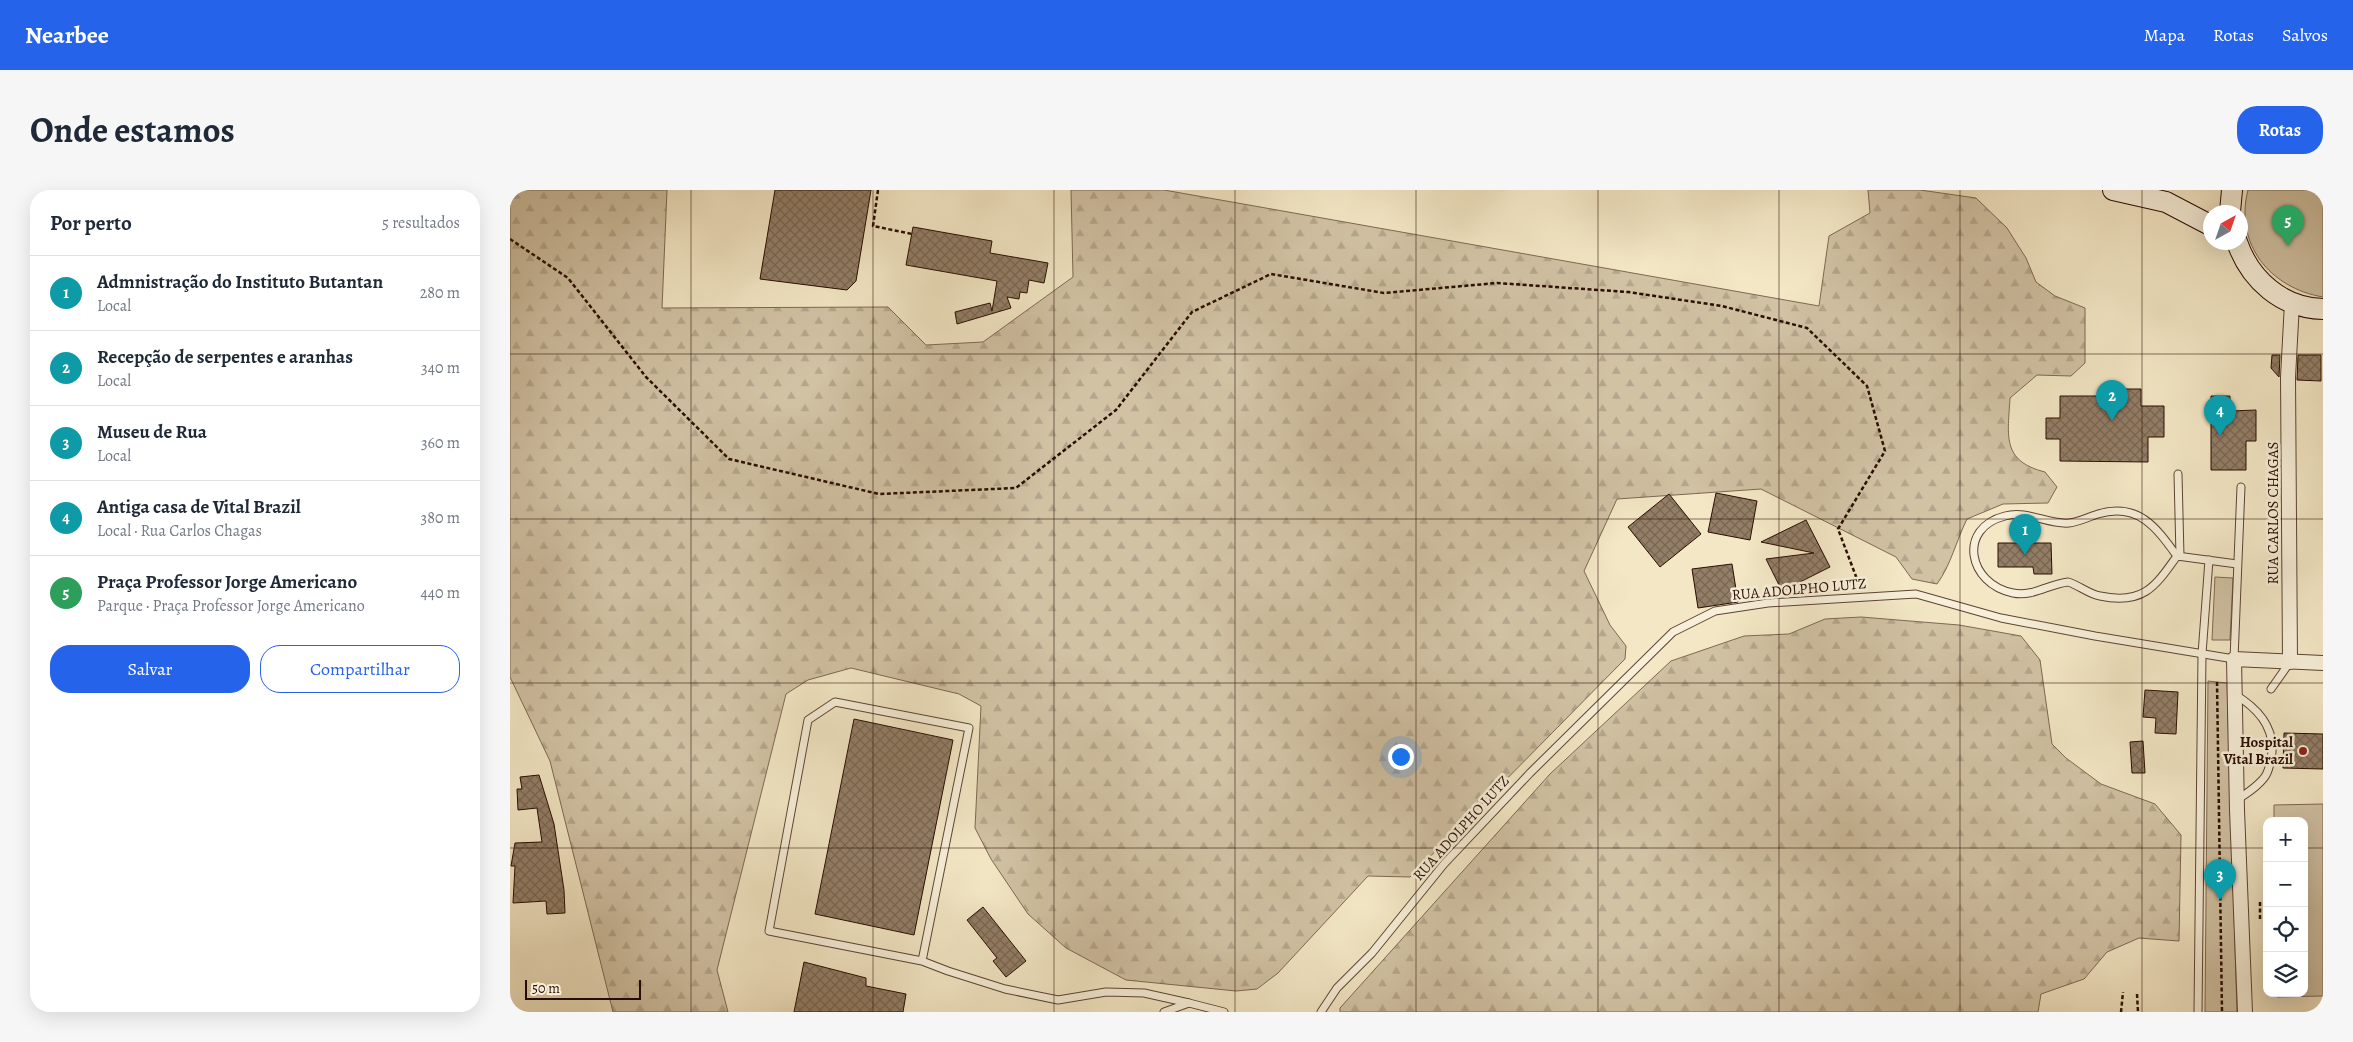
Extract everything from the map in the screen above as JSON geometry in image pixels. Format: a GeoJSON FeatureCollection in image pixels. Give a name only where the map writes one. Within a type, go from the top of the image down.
{"type":"FeatureCollection","features":[{"type":"Feature","properties":{"kind":"main road"},"geometry":{"type":"LineString","coordinates":[[2113,190],[2166,202],[2203,221]]}},
{"type":"Feature","properties":{"kind":"main road"},"geometry":{"type":"LineString","coordinates":[[2231,205],[2232,190]]}},
{"type":"Feature","properties":{"kind":"main road"},"geometry":{"type":"LineString","coordinates":[[2238,250],[2252,273],[2271,292],[2292,303],[2312,309],[2323,309]]}},
{"type":"Feature","properties":{"kind":"street","name":"RUA CARLOS CHAGAS"},"geometry":{"type":"LineString","coordinates":[[2290,662],[2289,364],[2292,303]]}},
{"type":"Feature","properties":{"kind":"street"},"geometry":{"type":"LineString","coordinates":[[2245,1012],[2234,659],[2323,664]]}},
{"type":"Feature","properties":{"kind":"lane"},"geometry":{"type":"LineString","coordinates":[[2178,474],[2179,556],[2157,585],[2142,594],[2127,598],[2100,596],[2068,582],[2028,594],[2012,593],[1983,578],[1975,563],[1973,552],[1976,539],[1984,526],[1995,519],[2008,515],[2033,515],[2068,523],[2113,510],[2131,512],[2146,520],[2158,530],[2179,556],[2236,564]]}},
{"type":"Feature","properties":{"kind":"lane"},"geometry":{"type":"LineString","coordinates":[[2234,659],[2236,564],[2241,487]]}},
{"type":"Feature","properties":{"kind":"lane"},"geometry":{"type":"LineString","coordinates":[[2198,1012],[2202,654],[2209,560]]}},
{"type":"Feature","properties":{"kind":"lane","name":"RUA ADOLPHO LUTZ"},"geometry":{"type":"LineString","coordinates":[[1321,1012],[1337,988],[1372,953],[1444,864],[1530,773],[1673,632],[1715,611],[1768,603],[1916,594],[2001,618],[2094,636],[2234,659]]}},
{"type":"Feature","properties":{"kind":"lane"},"geometry":{"type":"LineString","coordinates":[[2271,689],[2290,662]]}},
{"type":"Feature","properties":{"kind":"lane"},"geometry":{"type":"LineString","coordinates":[[2234,694],[2259,713],[2268,726],[2273,741],[2271,763],[2266,774],[2260,782],[2237,800]]}},
{"type":"Feature","properties":{"kind":"lane"},"geometry":{"type":"LineString","coordinates":[[922,961],[969,728],[835,702],[808,720],[769,931],[922,961],[1005,988],[1058,1000],[1106,992],[1144,993],[1224,1012]]}},
{"type":"Feature","properties":{"kind":"lane"},"geometry":{"type":"LineString","coordinates":[[1164,1012],[1189,1003]]}},
{"type":"Feature","properties":{"kind":"path"},"geometry":{"type":"LineString","coordinates":[[878,190],[873,226],[912,234]]}},
{"type":"Feature","properties":{"kind":"path"},"geometry":{"type":"LineString","coordinates":[[510,239],[568,278],[646,377],[729,459],[879,494],[1016,488],[1116,410],[1192,312],[1271,274],[1384,293],[1497,283],[1628,292],[1722,306],[1807,328],[1867,386],[1885,451],[1838,529],[1863,596]]}},
{"type":"Feature","properties":{"kind":"path"},"geometry":{"type":"LineString","coordinates":[[2217,682],[2222,1012]]}},
{"type":"Feature","properties":{"kind":"path"},"geometry":{"type":"LineString","coordinates":[[2260,902],[2260,919]]}},
{"type":"Feature","properties":{"kind":"path"},"geometry":{"type":"LineString","coordinates":[[2121,1012],[2123,992]]}},
{"type":"Feature","properties":{"kind":"path"},"geometry":{"type":"LineString","coordinates":[[2137,994],[2138,1012]]}},
{"type":"Feature","properties":{"kind":"green space"},"geometry":{"type":"Polygon","coordinates":[[[510,190],[667,190],[662,308],[888,307],[926,345],[983,342],[1073,277],[1071,190],[1164,190],[1819,306],[1829,236],[1870,213],[1868,190],[1920,190],[1976,198],[2007,228],[2026,258],[2036,282],[2055,296],[2085,308],[2085,363],[2071,376],[2037,375],[2010,398],[2008,424],[2010,445],[2014,454],[2021,461],[2045,472],[2057,487],[2048,503],[2003,504],[1967,519],[1946,569],[1937,584],[1912,579],[1896,557],[1761,489],[1617,499],[1584,571],[1610,625],[1626,646],[1625,659],[1410,877],[1368,876],[1278,973],[1257,989],[1236,991],[1126,980],[1066,948],[1028,914],[991,859],[975,828],[981,706],[959,694],[851,668],[808,680],[786,694],[717,970],[728,1012],[613,1012],[550,761],[510,677],[510,190]]]}},
{"type":"Feature","properties":{"kind":"green space"},"geometry":{"type":"Polygon","coordinates":[[[2248,190],[2323,190],[2323,297],[2304,292],[2287,284],[2272,273],[2260,260],[2248,234],[2248,205],[2246,205],[2248,190]]]}},
{"type":"Feature","properties":{"kind":"green space"},"geometry":{"type":"Polygon","coordinates":[[[2215,577],[2233,578],[2230,640],[2212,640],[2215,577]]]}},
{"type":"Feature","properties":{"kind":"green space"},"geometry":{"type":"Polygon","coordinates":[[[1861,617],[1959,625],[2021,636],[2040,660],[2052,744],[2066,758],[2101,784],[2155,804],[2181,835],[2179,941],[2139,938],[2107,952],[2084,979],[2041,994],[2038,1012],[1340,1012],[1340,1008],[1550,774],[1671,661],[1744,636],[1789,634],[1825,619],[1861,617]]]}},
{"type":"Feature","properties":{"kind":"green space"},"geometry":{"type":"Polygon","coordinates":[[[2208,681],[2227,683],[2237,1012],[2205,1012],[2208,681]]]}},
{"type":"Feature","properties":{"kind":"green space"},"geometry":{"type":"Polygon","coordinates":[[[2323,804],[2323,996],[2308,996],[2308,817],[2274,817],[2274,805],[2323,804]]]}},
{"type":"Feature","properties":{"kind":"building"},"geometry":{"type":"Polygon","coordinates":[[[775,190],[871,190],[856,281],[847,290],[760,279],[775,190]]]}},
{"type":"Feature","properties":{"kind":"building"},"geometry":{"type":"Polygon","coordinates":[[[913,227],[992,241],[990,253],[1048,263],[1044,283],[1029,280],[1027,293],[1020,292],[1019,299],[1007,297],[1011,308],[957,324],[955,312],[990,303],[992,311],[997,281],[906,265],[913,227]]]}},
{"type":"Feature","properties":{"kind":"building"},"geometry":{"type":"Polygon","coordinates":[[[2272,355],[2280,355],[2279,377],[2271,368],[2272,355]]]}},
{"type":"Feature","properties":{"kind":"building"},"geometry":{"type":"Polygon","coordinates":[[[2298,355],[2321,355],[2321,381],[2297,380],[2298,355]]]}},
{"type":"Feature","properties":{"kind":"building"},"geometry":{"type":"Polygon","coordinates":[[[2111,389],[2141,389],[2141,406],[2164,406],[2164,437],[2148,437],[2148,462],[2060,461],[2060,439],[2046,439],[2046,418],[2060,418],[2060,396],[2111,396],[2111,389]]]}},
{"type":"Feature","properties":{"kind":"building"},"geometry":{"type":"Polygon","coordinates":[[[2211,396],[2230,396],[2230,411],[2256,410],[2256,441],[2246,441],[2246,470],[2211,470],[2211,396]]]}},
{"type":"Feature","properties":{"kind":"building"},"geometry":{"type":"Polygon","coordinates":[[[1716,493],[1757,501],[1750,540],[1708,532],[1716,493]]]}},
{"type":"Feature","properties":{"kind":"building"},"geometry":{"type":"Polygon","coordinates":[[[1669,494],[1701,534],[1660,567],[1628,527],[1669,494]]]}},
{"type":"Feature","properties":{"kind":"building"},"geometry":{"type":"Polygon","coordinates":[[[1806,520],[1830,567],[1782,591],[1766,559],[1814,553],[1761,542],[1806,520]]]}},
{"type":"Feature","properties":{"kind":"building"},"geometry":{"type":"Polygon","coordinates":[[[1998,543],[2051,543],[2052,574],[2034,574],[2033,567],[1998,567],[1998,543]]]}},
{"type":"Feature","properties":{"kind":"building"},"geometry":{"type":"Polygon","coordinates":[[[1732,564],[1738,602],[1698,608],[1692,569],[1732,564]]]}},
{"type":"Feature","properties":{"kind":"building"},"geometry":{"type":"Polygon","coordinates":[[[2145,690],[2178,692],[2176,734],[2155,733],[2156,718],[2143,717],[2145,690]]]}},
{"type":"Feature","properties":{"kind":"building"},"geometry":{"type":"Polygon","coordinates":[[[854,719],[953,740],[914,935],[815,914],[854,719]]]}},
{"type":"Feature","properties":{"kind":"building","name":"Hospital Vital Brazil"},"geometry":{"type":"Polygon","coordinates":[[[2284,733],[2323,734],[2323,769],[2283,768],[2284,733]]]}},
{"type":"Feature","properties":{"kind":"building"},"geometry":{"type":"Polygon","coordinates":[[[2143,741],[2145,773],[2132,773],[2130,742],[2143,741]]]}},
{"type":"Feature","properties":{"kind":"building"},"geometry":{"type":"Polygon","coordinates":[[[539,775],[554,824],[564,890],[565,913],[547,914],[546,901],[513,903],[515,866],[511,866],[515,843],[542,842],[537,808],[518,810],[517,789],[522,789],[520,777],[539,775]]]}},
{"type":"Feature","properties":{"kind":"building"},"geometry":{"type":"Polygon","coordinates":[[[983,907],[1026,961],[1006,977],[993,961],[997,958],[967,920],[983,907]]]}},
{"type":"Feature","properties":{"kind":"building"},"geometry":{"type":"Polygon","coordinates":[[[804,962],[866,978],[866,986],[906,994],[903,1012],[794,1012],[804,962]]]}},
{"type":"Feature","properties":{"kind":"place","name":"Praça Professor Jorge Americano"},"geometry":{"type":"Point","coordinates":[2288,246]}},
{"type":"Feature","properties":{"kind":"place","name":"Recepção de serpentes e aranhas"},"geometry":{"type":"Point","coordinates":[2112,421]}},
{"type":"Feature","properties":{"kind":"place","name":"Antiga casa de Vital Brazil"},"geometry":{"type":"Point","coordinates":[2220,436]}},
{"type":"Feature","properties":{"kind":"place","name":"Admnistração do Instituto Butantan"},"geometry":{"type":"Point","coordinates":[2025,555]}},
{"type":"Feature","properties":{"kind":"place","name":"Hospital Vital Brazil"},"geometry":{"type":"Point","coordinates":[2303,751]}},
{"type":"Feature","properties":{"kind":"place","name":"Museu de Rua"},"geometry":{"type":"Point","coordinates":[2220,900]}}]}
